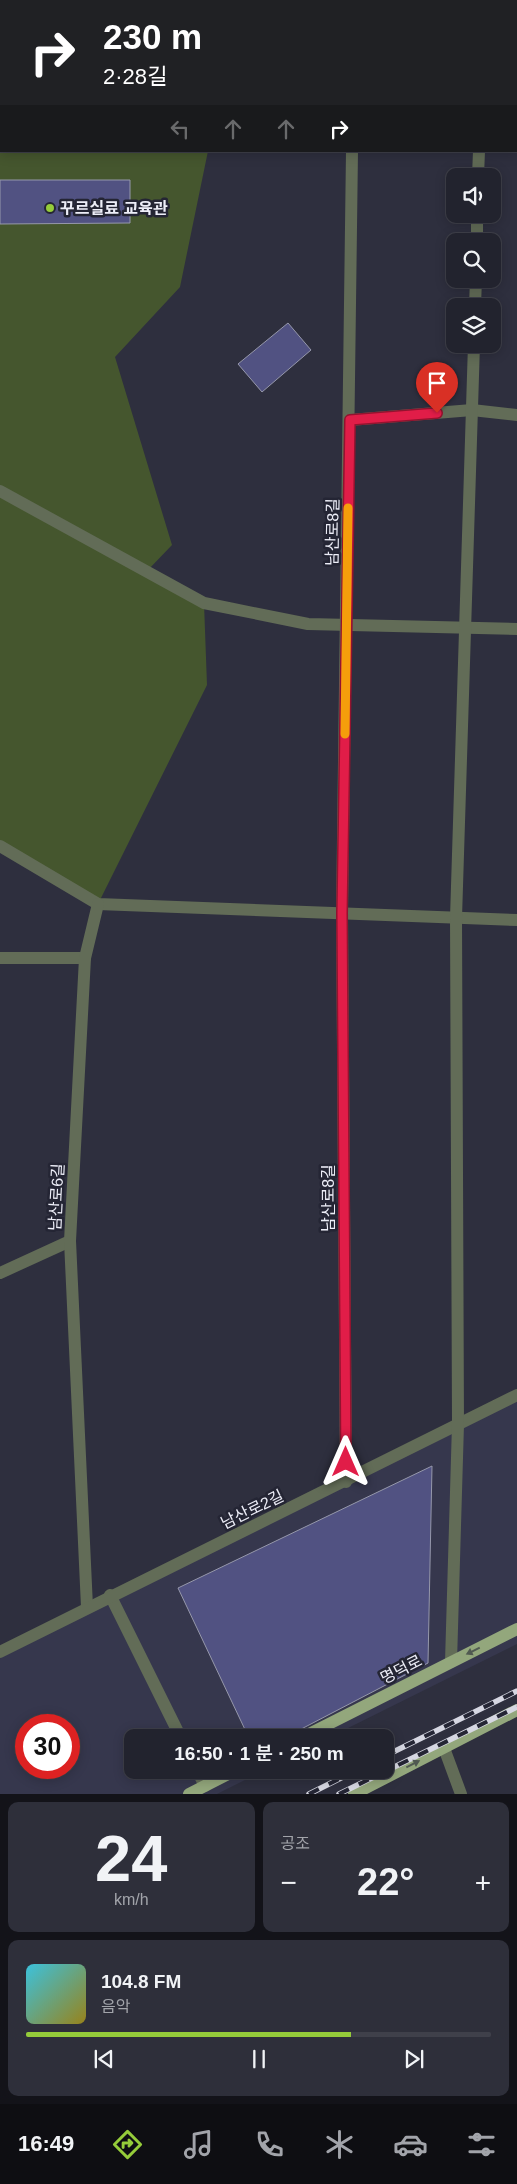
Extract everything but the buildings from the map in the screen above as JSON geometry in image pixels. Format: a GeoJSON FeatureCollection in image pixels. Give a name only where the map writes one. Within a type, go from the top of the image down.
{"type":"FeatureCollection","features":[{"type":"Feature","properties":{"kind":"main road","name":"명덕로"},"geometry":{"type":"LineString","coordinates":[[318,1729],[517,1629]]}},
{"type":"Feature","properties":{"kind":"main road"},"geometry":{"type":"LineString","coordinates":[[354,1794],[517,1710]]}},
{"type":"Feature","properties":{"kind":"main road"},"geometry":{"type":"LineString","coordinates":[[189,1794],[219,1779]]}},
{"type":"Feature","properties":{"kind":"street","name":"남산로8길"},"geometry":{"type":"LineString","coordinates":[[346,1482],[342,913],[350,420],[352,152]]}},
{"type":"Feature","properties":{"kind":"street"},"geometry":{"type":"LineString","coordinates":[[478,168],[479,152]]}},
{"type":"Feature","properties":{"kind":"street"},"geometry":{"type":"LineString","coordinates":[[451,1662],[458,1424],[456,918],[474,353]]}},
{"type":"Feature","properties":{"kind":"street"},"geometry":{"type":"LineString","coordinates":[[350,420],[472,410],[517,415]]}},
{"type":"Feature","properties":{"kind":"street"},"geometry":{"type":"LineString","coordinates":[[0,491],[204,603],[308,624],[517,630]]}},
{"type":"Feature","properties":{"kind":"street"},"geometry":{"type":"LineString","coordinates":[[0,846],[98,904],[517,920]]}},
{"type":"Feature","properties":{"kind":"street","name":"남산로6길"},"geometry":{"type":"LineString","coordinates":[[87,1608],[70,1240],[85,958],[98,904]]}},
{"type":"Feature","properties":{"kind":"street"},"geometry":{"type":"LineString","coordinates":[[0,958],[85,958]]}},
{"type":"Feature","properties":{"kind":"street"},"geometry":{"type":"LineString","coordinates":[[0,1273],[70,1240]]}},
{"type":"Feature","properties":{"kind":"street","name":"남산로2길"},"geometry":{"type":"LineString","coordinates":[[0,1652],[110,1596],[346,1482],[517,1395]]}},
{"type":"Feature","properties":{"kind":"street"},"geometry":{"type":"LineString","coordinates":[[110,1596],[176,1729]]}},
{"type":"Feature","properties":{"kind":"street"},"geometry":{"type":"LineString","coordinates":[[444,1748],[461,1794]]}},
{"type":"Feature","properties":{"kind":"street"},"geometry":{"type":"LineString","coordinates":[[202,1779],[205,1786]]}},
{"type":"Feature","properties":{"kind":"shaded area"},"geometry":{"type":"Polygon","coordinates":[[[517,1390],[517,1644],[346,1729],[124,1729],[124,1779],[247,1779],[217,1794],[0,1794],[0,1652],[517,1390]]]}},
{"type":"Feature","properties":{"kind":"green space"},"geometry":{"type":"Polygon","coordinates":[[[0,152],[208,152],[180,287],[115,357],[172,545],[147,571],[204,603],[207,685],[98,904],[0,846],[0,152]]]}},
{"type":"Feature","properties":{"kind":"railway"},"geometry":{"type":"LineString","coordinates":[[394,1752],[517,1691]]}},
{"type":"Feature","properties":{"kind":"railway"},"geometry":{"type":"LineString","coordinates":[[339,1794],[517,1707]]}},
{"type":"Feature","properties":{"kind":"railway"},"geometry":{"type":"LineString","coordinates":[[309,1794],[339,1779]]}},
{"type":"Feature","properties":{"kind":"slow traffic"},"geometry":{"type":"LineString","coordinates":[[345,734],[348,508]]}},
{"type":"Feature","properties":{"kind":"place","name":"꾸르실료 교육관"},"geometry":{"type":"Point","coordinates":[50,208]}},
{"type":"Feature","properties":{"kind":"route"},"geometry":{"type":"LineString","coordinates":[[346,1462],[342,913],[350,420],[437,413]]}}]}
